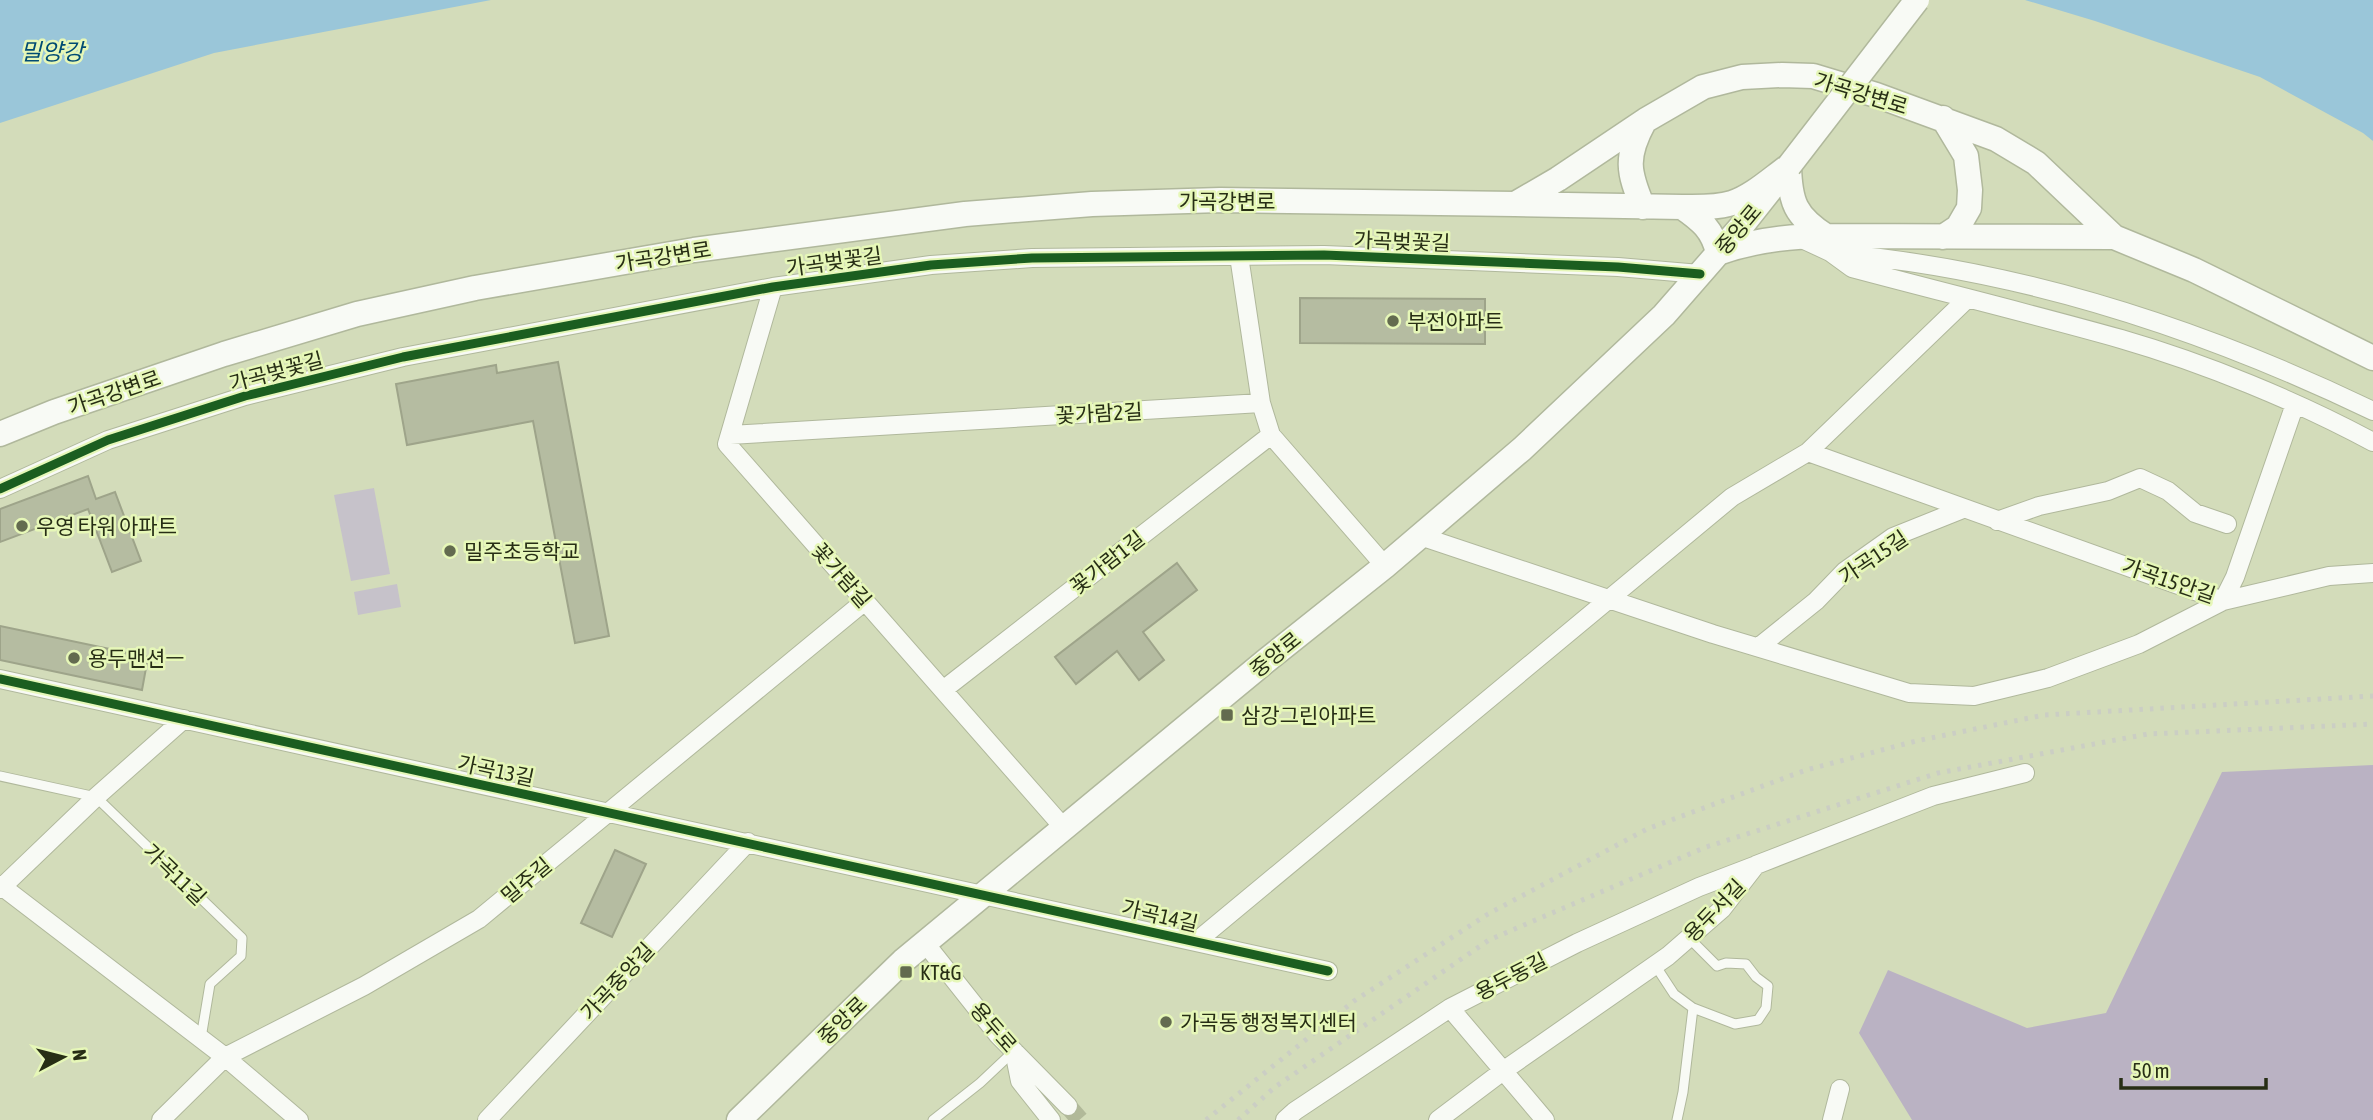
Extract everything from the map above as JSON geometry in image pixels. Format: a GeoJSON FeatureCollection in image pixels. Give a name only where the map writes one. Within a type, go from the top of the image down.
{"type":"FeatureCollection","features":[{"type":"Feature","properties":{"kind":"main road","name":"중앙로"},"geometry":{"type":"LineString","coordinates":[[739,1120],[903,961],[1385,566],[1522,449],[1664,315],[1789,166],[1917,0]]}},
{"type":"Feature","properties":{"kind":"main road","name":"가곡강변로"},"geometry":{"type":"LineString","coordinates":[[0,434],[54,412],[211,359],[357,314],[475,288],[694,250],[965,214],[1092,204],[1220,200],[1515,204],[1703,87],[1742,77],[1782,75],[1813,76],[1943,118],[1996,139],[2036,163],[2113,237],[2193,270],[2373,358]]}},
{"type":"Feature","properties":{"kind":"main road"},"geometry":{"type":"LineString","coordinates":[[1943,118],[1966,156],[1970,190],[1969,208],[1958,227],[1943,237]]}},
{"type":"Feature","properties":{"kind":"main road"},"geometry":{"type":"LineString","coordinates":[[1643,207],[1632,182],[1631,154],[1633,142],[1646,120]]}},
{"type":"Feature","properties":{"kind":"main road"},"geometry":{"type":"LineString","coordinates":[[1515,204],[1718,206],[1747,196],[1789,166]]}},
{"type":"Feature","properties":{"kind":"main road"},"geometry":{"type":"LineString","coordinates":[[1789,166],[1790,189],[1795,209],[1828,244]]}},
{"type":"Feature","properties":{"kind":"main road"},"geometry":{"type":"LineString","coordinates":[[1682,207],[1708,228],[1715,238],[1718,253],[1742,245],[1797,236],[1828,244],[1943,237],[2113,237]]}},
{"type":"Feature","properties":{"kind":"street"},"geometry":{"type":"LineString","coordinates":[[1828,244],[1852,268],[2123,340],[2207,369],[2325,416],[2373,442]]}},
{"type":"Feature","properties":{"kind":"street"},"geometry":{"type":"LineString","coordinates":[[1828,244],[2007,278],[2128,312],[2252,357],[2373,411]]}},
{"type":"Feature","properties":{"kind":"street"},"geometry":{"type":"LineString","coordinates":[[1239,256],[1261,403],[1270,435],[1385,566]]}},
{"type":"Feature","properties":{"kind":"street","name":"가곡벚꽃길"},"geometry":{"type":"LineString","coordinates":[[0,489],[108,440],[245,396],[403,357],[773,287],[944,264],[1032,258],[1366,257],[1618,267],[1700,274]]}},
{"type":"Feature","properties":{"kind":"street"},"geometry":{"type":"LineString","coordinates":[[730,435],[773,287]]}},
{"type":"Feature","properties":{"kind":"street"},"geometry":{"type":"LineString","coordinates":[[1611,599],[1732,497],[1808,452],[1968,298]]}},
{"type":"Feature","properties":{"kind":"street","name":"꽃가람2길"},"geometry":{"type":"LineString","coordinates":[[730,435],[1261,403]]}},
{"type":"Feature","properties":{"kind":"street","name":"가곡15안길"},"geometry":{"type":"LineString","coordinates":[[1808,452],[2223,601],[2235,577],[2295,404]]}},
{"type":"Feature","properties":{"kind":"street","name":"꽃가람길"},"geometry":{"type":"LineString","coordinates":[[730,435],[727,444],[1064,828]]}},
{"type":"Feature","properties":{"kind":"street","name":"꽃가람1길"},"geometry":{"type":"LineString","coordinates":[[943,690],[1270,435]]}},
{"type":"Feature","properties":{"kind":"street"},"geometry":{"type":"LineString","coordinates":[[1997,521],[2039,506],[2108,491],[2140,478],[2168,491],[2195,513],[2227,524]]}},
{"type":"Feature","properties":{"kind":"street","name":"가곡15길"},"geometry":{"type":"LineString","coordinates":[[1760,646],[1816,601],[1844,571],[1893,537],[1963,509]]}},
{"type":"Feature","properties":{"kind":"street"},"geometry":{"type":"LineString","coordinates":[[1420,536],[1713,634],[1909,693],[1975,696],[2048,678],[2139,644],[2223,601],[2329,576],[2373,573]]}},
{"type":"Feature","properties":{"kind":"street","name":"가곡14길"},"geometry":{"type":"LineString","coordinates":[[1197,941],[1611,599]]}},
{"type":"Feature","properties":{"kind":"street","name":"밀주길"},"geometry":{"type":"LineString","coordinates":[[161,1120],[225,1057],[364,986],[479,919],[865,601]]}},
{"type":"Feature","properties":{"kind":"street","name":"가곡13길"},"geometry":{"type":"LineString","coordinates":[[0,679],[985,894]]}},
{"type":"Feature","properties":{"kind":"street"},"geometry":{"type":"LineString","coordinates":[[184,719],[1,887],[225,1057],[299,1120]]}},
{"type":"Feature","properties":{"kind":"street","name":"용두서길"},"geometry":{"type":"LineString","coordinates":[[1438,1120],[1655,965],[1722,909],[1755,865],[1933,796],[2025,773]]}},
{"type":"Feature","properties":{"kind":"street","name":"가곡중앙길"},"geometry":{"type":"LineString","coordinates":[[486,1120],[748,842]]}},
{"type":"Feature","properties":{"kind":"street","name":"용두동길"},"geometry":{"type":"LineString","coordinates":[[1285,1120],[1450,1008],[1577,943],[1699,887],[1755,865]]}},
{"type":"Feature","properties":{"kind":"street","name":"가곡14길"},"geometry":{"type":"LineString","coordinates":[[985,894],[1328,971]]}},
{"type":"Feature","properties":{"kind":"street","name":"용두로"},"geometry":{"type":"LineString","coordinates":[[925,943],[998,1035],[1068,1106]]}},
{"type":"Feature","properties":{"kind":"street"},"geometry":{"type":"LineString","coordinates":[[1450,1008],[1545,1120]]}},
{"type":"Feature","properties":{"kind":"street"},"geometry":{"type":"LineString","coordinates":[[1014,1051],[1020,1081],[1051,1120]]}},
{"type":"Feature","properties":{"kind":"street"},"geometry":{"type":"LineString","coordinates":[[1832,1120],[1840,1088]]}},
{"type":"Feature","properties":{"kind":"lane"},"geometry":{"type":"LineString","coordinates":[[0,776],[96,797]]}},
{"type":"Feature","properties":{"kind":"lane","name":"가곡11길"},"geometry":{"type":"LineString","coordinates":[[96,797],[242,938],[241,956],[210,984],[200,1040]]}},
{"type":"Feature","properties":{"kind":"lane"},"geometry":{"type":"LineString","coordinates":[[1655,965],[1674,994],[1693,1008],[1735,1024],[1758,1020],[1766,1008],[1768,986],[1756,977],[1746,964],[1727,963],[1717,966],[1689,937]]}},
{"type":"Feature","properties":{"kind":"lane"},"geometry":{"type":"LineString","coordinates":[[1677,1120],[1693,1008]]}},
{"type":"Feature","properties":{"kind":"lane"},"geometry":{"type":"LineString","coordinates":[[933,1120],[980,1083],[1014,1051]]}},
{"type":"Feature","properties":{"kind":"shaded area"},"geometry":{"type":"Polygon","coordinates":[[[374,488],[390,574],[351,581],[334,495],[374,488]]]}},
{"type":"Feature","properties":{"kind":"shaded area"},"geometry":{"type":"Polygon","coordinates":[[[397,584],[401,607],[358,615],[354,592],[397,584]]]}},
{"type":"Feature","properties":{"kind":"shaded area"},"geometry":{"type":"Polygon","coordinates":[[[2373,765],[2373,1120],[1912,1120],[1859,1033],[1888,970],[2027,1028],[2106,1013],[2222,772],[2373,765]]]}},
{"type":"Feature","properties":{"kind":"water","name":"밀양강"},"geometry":{"type":"Polygon","coordinates":[[[0,0],[491,0],[214,53],[0,123],[0,0]]]}},
{"type":"Feature","properties":{"kind":"water"},"geometry":{"type":"Polygon","coordinates":[[[2025,0],[2373,0],[2373,141],[2260,77],[2025,0]]]}},
{"type":"Feature","properties":{"kind":"building","name":"부전아파트"},"geometry":{"type":"Polygon","coordinates":[[[1300,298],[1485,299],[1485,344],[1300,343],[1300,298]]]}},
{"type":"Feature","properties":{"kind":"building"},"geometry":{"type":"Polygon","coordinates":[[[558,362],[609,636],[575,643],[533,421],[407,445],[396,384],[496,365],[497,373],[558,362]]]}},
{"type":"Feature","properties":{"kind":"building","name":"우영 타워 아파트"},"geometry":{"type":"Polygon","coordinates":[[[88,476],[96,499],[115,492],[141,561],[112,572],[88,509],[0,542],[0,509],[88,476]]]}},
{"type":"Feature","properties":{"kind":"building"},"geometry":{"type":"Polygon","coordinates":[[[1177,563],[1197,590],[1143,632],[1164,660],[1139,680],[1117,651],[1076,684],[1055,657],[1177,563]]]}},
{"type":"Feature","properties":{"kind":"building","name":"용두맨션ㅡ"},"geometry":{"type":"Polygon","coordinates":[[[0,626],[148,657],[142,690],[0,660],[0,626]]]}},
{"type":"Feature","properties":{"kind":"building"},"geometry":{"type":"Polygon","coordinates":[[[615,850],[646,864],[612,937],[581,923],[615,850]]]}},
{"type":"Feature","properties":{"kind":"tunnel"},"geometry":{"type":"LineString","coordinates":[[1068,1106],[1080,1120]]}},
{"type":"Feature","properties":{"kind":"railway"},"geometry":{"type":"LineString","coordinates":[[1206,1120],[1354,1001],[1488,914],[1647,829],[1806,770],[1916,741],[2044,715],[2373,696]]}},
{"type":"Feature","properties":{"kind":"railway"},"geometry":{"type":"LineString","coordinates":[[1238,1120],[1275,1087],[1489,940],[1706,847],[1938,773],[2148,734],[2373,724]]}},
{"type":"Feature","properties":{"kind":"cycle path"},"geometry":{"type":"LineString","coordinates":[[0,489],[108,440],[245,396],[403,357],[773,287],[931,265],[1032,258],[1324,255],[1618,267],[1700,274]]}},
{"type":"Feature","properties":{"kind":"cycle path"},"geometry":{"type":"LineString","coordinates":[[0,679],[1328,971]]}},
{"type":"Feature","properties":{"kind":"place","name":"부전아파트"},"geometry":{"type":"Point","coordinates":[1393,321]}},
{"type":"Feature","properties":{"kind":"place","name":"우영 타워 아파트"},"geometry":{"type":"Point","coordinates":[22,526]}},
{"type":"Feature","properties":{"kind":"place","name":"밀주초등학교"},"geometry":{"type":"Point","coordinates":[450,551]}},
{"type":"Feature","properties":{"kind":"place","name":"용두맨션ㅡ"},"geometry":{"type":"Point","coordinates":[74,658]}},
{"type":"Feature","properties":{"kind":"place","name":"삼강그린아파트"},"geometry":{"type":"Point","coordinates":[1227,715]}},
{"type":"Feature","properties":{"kind":"place","name":"KT&G"},"geometry":{"type":"Point","coordinates":[906,972]}},
{"type":"Feature","properties":{"kind":"place","name":"가곡동 행정복지센터"},"geometry":{"type":"Point","coordinates":[1166,1022]}}]}
